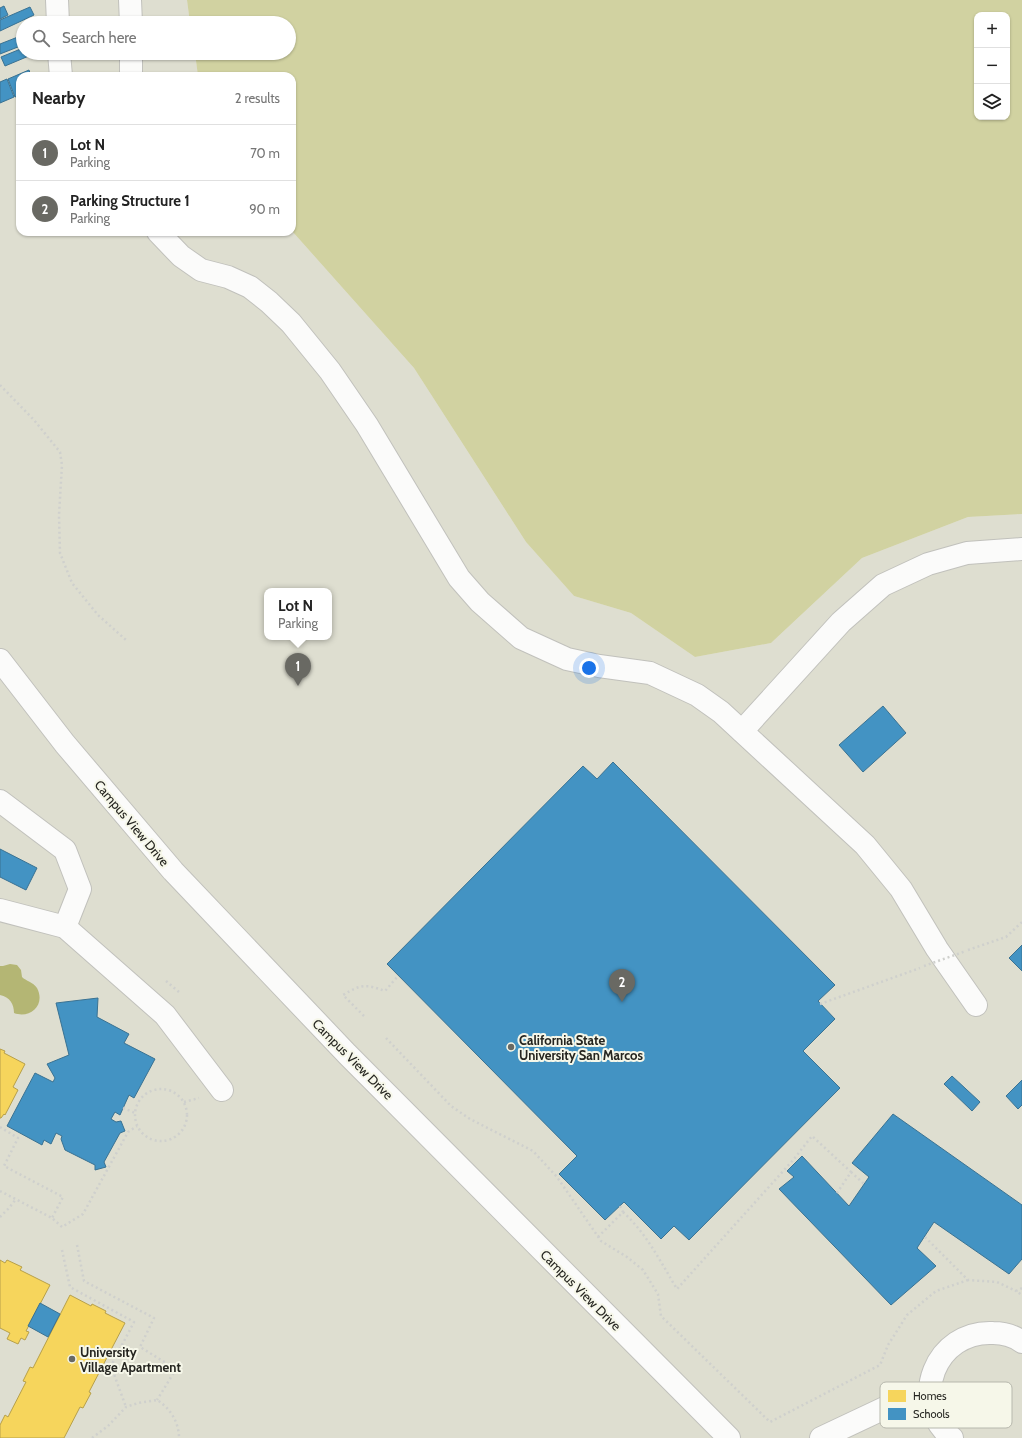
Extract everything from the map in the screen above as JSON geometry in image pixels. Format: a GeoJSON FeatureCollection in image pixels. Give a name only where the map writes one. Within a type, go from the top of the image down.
{"type":"FeatureCollection","features":[{"type":"Feature","properties":{"kind":"street"},"geometry":{"type":"LineString","coordinates":[[57,0],[58,16]]}},
{"type":"Feature","properties":{"kind":"street"},"geometry":{"type":"LineString","coordinates":[[130,0],[131,16]]}},
{"type":"Feature","properties":{"kind":"street"},"geometry":{"type":"LineString","coordinates":[[60,60],[61,72]]}},
{"type":"Feature","properties":{"kind":"street"},"geometry":{"type":"LineString","coordinates":[[131,60],[131,72]]}},
{"type":"Feature","properties":{"kind":"street"},"geometry":{"type":"LineString","coordinates":[[162,236],[181,256],[201,270],[228,277],[250,287],[269,302],[291,323],[330,371],[367,425],[459,578],[480,602],[521,638],[567,659],[599,666],[650,673],[697,695],[721,712],[865,845],[901,889],[937,949],[976,1005]]}},
{"type":"Feature","properties":{"kind":"street"},"geometry":{"type":"LineString","coordinates":[[742,731],[841,622],[883,585],[928,564],[967,553],[1022,549]]}},
{"type":"Feature","properties":{"kind":"street","name":"Campus View Drive"},"geometry":{"type":"LineString","coordinates":[[0,660],[65,744],[173,871],[342,1049],[729,1438]]}},
{"type":"Feature","properties":{"kind":"street"},"geometry":{"type":"LineString","coordinates":[[0,801],[65,850],[80,889],[65,927]]}},
{"type":"Feature","properties":{"kind":"street"},"geometry":{"type":"LineString","coordinates":[[0,910],[65,927],[165,1015],[222,1090]]}},
{"type":"Feature","properties":{"kind":"street"},"geometry":{"type":"LineString","coordinates":[[931,1382],[937,1363],[949,1348],[964,1337],[982,1332],[1001,1333],[1022,1342]]}},
{"type":"Feature","properties":{"kind":"street"},"geometry":{"type":"LineString","coordinates":[[821,1438],[880,1410]]}},
{"type":"Feature","properties":{"kind":"path"},"geometry":{"type":"LineString","coordinates":[[0,385],[34,420],[60,452],[62,465],[59,515],[60,553],[72,583],[98,615],[126,640]]}},
{"type":"Feature","properties":{"kind":"path"},"geometry":{"type":"LineString","coordinates":[[820,1004],[1006,937],[1022,922]]}},
{"type":"Feature","properties":{"kind":"path"},"geometry":{"type":"LineString","coordinates":[[364,1016],[343,995],[356,988],[370,986],[385,991],[398,976]]}},
{"type":"Feature","properties":{"kind":"path"},"geometry":{"type":"LineString","coordinates":[[386,1038],[451,1106],[470,1119],[533,1151],[556,1177],[601,1241],[627,1257],[643,1270],[658,1294],[662,1316],[770,1422],[880,1365],[888,1344],[907,1315],[936,1292],[968,1280],[997,1282],[1022,1295]]}},
{"type":"Feature","properties":{"kind":"path"},"geometry":{"type":"LineString","coordinates":[[163,1089],[171,1091],[184,1102],[186,1119],[184,1128],[171,1140],[162,1142],[153,1140],[145,1137],[139,1130],[135,1122],[134,1113],[136,1105],[147,1092],[163,1089]]}},
{"type":"Feature","properties":{"kind":"path"},"geometry":{"type":"LineString","coordinates":[[184,1102],[199,1098]]}},
{"type":"Feature","properties":{"kind":"path"},"geometry":{"type":"LineString","coordinates":[[123,1108],[134,1113]]}},
{"type":"Feature","properties":{"kind":"path"},"geometry":{"type":"LineString","coordinates":[[0,1191],[52,1218],[62,1227],[83,1214],[128,1132],[137,1126]]}},
{"type":"Feature","properties":{"kind":"path"},"geometry":{"type":"LineString","coordinates":[[0,1127],[18,1138],[4,1166]]}},
{"type":"Feature","properties":{"kind":"path"},"geometry":{"type":"LineString","coordinates":[[620,1206],[623,1212],[635,1223],[649,1240],[677,1289],[794,1159],[812,1136],[864,1184]]}},
{"type":"Feature","properties":{"kind":"path"},"geometry":{"type":"LineString","coordinates":[[0,1167],[4,1166],[63,1197],[52,1218]]}},
{"type":"Feature","properties":{"kind":"path"},"geometry":{"type":"LineString","coordinates":[[837,1193],[851,1172]]}},
{"type":"Feature","properties":{"kind":"path"},"geometry":{"type":"LineString","coordinates":[[0,1217],[16,1199]]}},
{"type":"Feature","properties":{"kind":"path"},"geometry":{"type":"LineString","coordinates":[[598,1237],[623,1212]]}},
{"type":"Feature","properties":{"kind":"path"},"geometry":{"type":"LineString","coordinates":[[925,1237],[968,1280]]}},
{"type":"Feature","properties":{"kind":"path"},"geometry":{"type":"LineString","coordinates":[[77,1245],[84,1281],[154,1318],[140,1348],[176,1369],[157,1400]]}},
{"type":"Feature","properties":{"kind":"path"},"geometry":{"type":"LineString","coordinates":[[62,1250],[70,1287],[134,1322],[111,1366],[126,1407]]}},
{"type":"Feature","properties":{"kind":"path"},"geometry":{"type":"LineString","coordinates":[[1016,1291],[1022,1288]]}},
{"type":"Feature","properties":{"kind":"path"},"geometry":{"type":"LineString","coordinates":[[92,1438],[108,1426],[126,1407],[138,1402],[157,1400],[166,1405],[174,1418],[179,1438]]}},
{"type":"Feature","properties":{"kind":"shaded area","name":"California State University San Marcos"},"geometry":{"type":"Polygon","coordinates":[[[0,0],[187,0],[189,16],[16,16],[16,60],[196,60],[197,72],[16,72],[16,236],[296,235],[414,368],[526,542],[574,596],[631,613],[695,657],[771,643],[862,558],[968,517],[1022,514],[1022,1438],[0,1438],[0,0]]]}},
{"type":"Feature","properties":{"kind":"shaded area"},"geometry":{"type":"Polygon","coordinates":[[[187,0],[1022,0],[1022,514],[968,517],[862,558],[771,643],[695,657],[631,613],[574,596],[526,542],[414,368],[296,235],[296,72],[197,72],[196,60],[296,60],[296,16],[189,16],[187,0]]]}},
{"type":"Feature","properties":{"kind":"shaded area"},"geometry":{"type":"Polygon","coordinates":[[[10,964],[17,965],[21,970],[22,977],[34,984],[39,994],[38,1005],[31,1012],[26,1014],[14,1013],[11,1001],[0,995],[0,966],[10,964]]]}},
{"type":"Feature","properties":{"kind":"building: Homes"},"geometry":{"type":"Polygon","coordinates":[[[0,1049],[5,1051],[4,1053],[25,1064],[13,1087],[18,1090],[5,1115],[4,1114],[1,1118],[0,1118],[0,1049]]]}},
{"type":"Feature","properties":{"kind":"building: Homes"},"geometry":{"type":"Polygon","coordinates":[[[0,1260],[5,1263],[7,1260],[22,1267],[20,1270],[50,1285],[26,1331],[29,1332],[25,1340],[21,1338],[18,1344],[7,1339],[10,1333],[0,1328],[0,1260]]]}},
{"type":"Feature","properties":{"kind":"building: Homes","name":"University Village Apartment"},"geometry":{"type":"Polygon","coordinates":[[[70,1295],[91,1306],[92,1304],[106,1311],[105,1313],[125,1323],[89,1392],[91,1393],[83,1408],[80,1407],[64,1438],[0,1438],[0,1425],[5,1415],[8,1417],[26,1382],[23,1381],[30,1367],[33,1368],[70,1295]]]}},
{"type":"Feature","properties":{"kind":"building: Schools"},"geometry":{"type":"Polygon","coordinates":[[[4,6],[8,15],[0,19],[0,8],[4,6]]]}},
{"type":"Feature","properties":{"kind":"building: Schools"},"geometry":{"type":"Polygon","coordinates":[[[30,7],[34,15],[16,16],[16,23],[0,31],[0,20],[30,7]]]}},
{"type":"Feature","properties":{"kind":"building: Schools"},"geometry":{"type":"Polygon","coordinates":[[[16,38],[16,48],[0,54],[0,44],[16,38]]]}},
{"type":"Feature","properties":{"kind":"building: Schools"},"geometry":{"type":"Polygon","coordinates":[[[16,51],[16,60],[19,60],[5,66],[1,57],[16,51]]]}},
{"type":"Feature","properties":{"kind":"building: Schools"},"geometry":{"type":"Polygon","coordinates":[[[16,76],[16,97],[15,97],[8,79],[16,76]]]}},
{"type":"Feature","properties":{"kind":"building: Schools"},"geometry":{"type":"Polygon","coordinates":[[[7,79],[14,97],[0,103],[0,82],[7,79]]]}},
{"type":"Feature","properties":{"kind":"building: Schools"},"geometry":{"type":"Polygon","coordinates":[[[883,706],[906,733],[863,772],[839,745],[883,706]]]}},
{"type":"Feature","properties":{"kind":"building: Schools"},"geometry":{"type":"Polygon","coordinates":[[[613,762],[835,985],[818,1001],[835,1019],[803,1051],[840,1088],[689,1240],[674,1226],[661,1239],[624,1202],[605,1220],[559,1174],[577,1156],[387,964],[583,766],[597,779],[613,762]]]}},
{"type":"Feature","properties":{"kind":"building: Schools"},"geometry":{"type":"Polygon","coordinates":[[[0,849],[37,868],[26,890],[0,877],[0,849]]]}},
{"type":"Feature","properties":{"kind":"building: Schools"},"geometry":{"type":"Polygon","coordinates":[[[1022,945],[1022,971],[1009,958],[1022,945]]]}},
{"type":"Feature","properties":{"kind":"building: Schools"},"geometry":{"type":"Polygon","coordinates":[[[98,998],[97,1017],[129,1034],[124,1043],[155,1059],[134,1098],[129,1095],[120,1115],[115,1112],[111,1119],[116,1122],[121,1121],[125,1131],[120,1133],[104,1162],[106,1167],[95,1170],[95,1165],[65,1150],[61,1139],[62,1136],[56,1133],[51,1144],[44,1140],[42,1145],[7,1126],[35,1073],[53,1082],[55,1078],[47,1064],[69,1055],[56,1003],[98,998]]]}},
{"type":"Feature","properties":{"kind":"building: Schools"},"geometry":{"type":"Polygon","coordinates":[[[952,1076],[980,1102],[972,1111],[944,1084],[952,1076]]]}},
{"type":"Feature","properties":{"kind":"building: Schools"},"geometry":{"type":"Polygon","coordinates":[[[1022,1080],[1022,1105],[1018,1109],[1006,1096],[1022,1080]]]}},
{"type":"Feature","properties":{"kind":"building: Schools"},"geometry":{"type":"Polygon","coordinates":[[[893,1114],[1022,1205],[1022,1259],[1009,1274],[934,1222],[917,1248],[936,1266],[891,1305],[779,1189],[794,1177],[787,1171],[802,1156],[849,1206],[869,1177],[852,1163],[893,1114]]]}},
{"type":"Feature","properties":{"kind":"building: Schools"},"geometry":{"type":"Polygon","coordinates":[[[40,1303],[60,1314],[48,1337],[28,1326],[40,1303]]]}},
{"type":"Feature","properties":{"kind":"place","name":"Lot N"},"geometry":{"type":"Point","coordinates":[298,686]}},
{"type":"Feature","properties":{"kind":"place","name":"Parking Structure 1"},"geometry":{"type":"Point","coordinates":[622,1002]}},
{"type":"Feature","properties":{"kind":"place","name":"California State University San Marcos"},"geometry":{"type":"Point","coordinates":[511,1047]}},
{"type":"Feature","properties":{"kind":"place","name":"University Village Apartment"},"geometry":{"type":"Point","coordinates":[72,1359]}}]}
